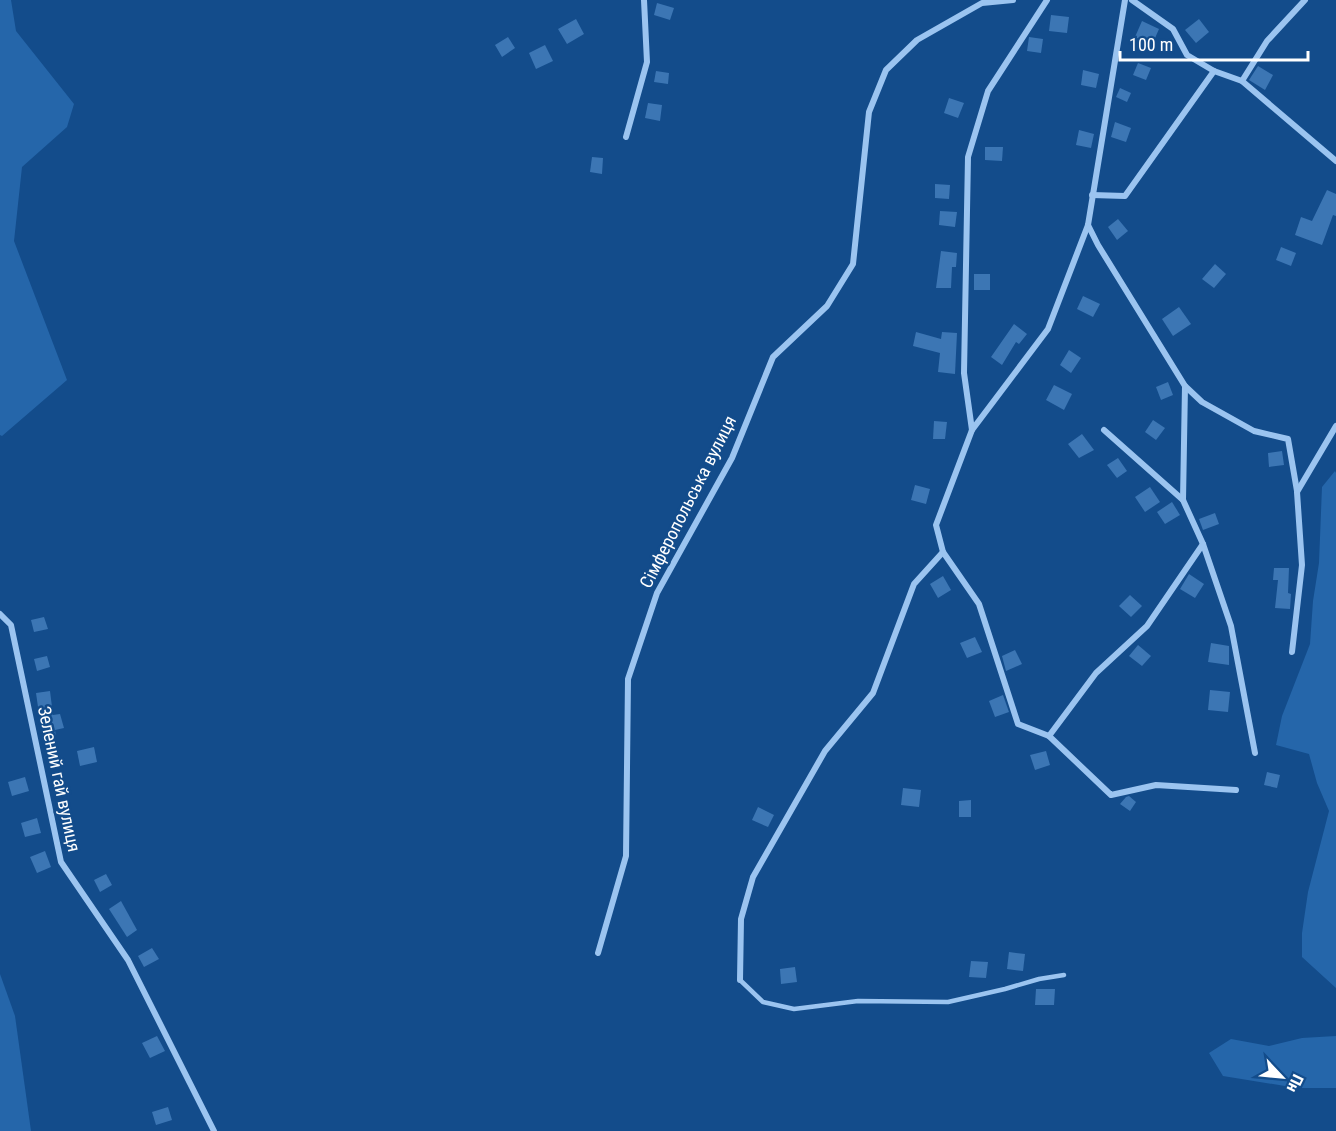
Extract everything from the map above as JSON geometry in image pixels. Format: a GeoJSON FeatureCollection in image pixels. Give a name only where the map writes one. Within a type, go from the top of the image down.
{"type":"FeatureCollection","features":[{"type":"Feature","properties":{"kind":"street"},"geometry":{"type":"LineString","coordinates":[[626,137],[647,62],[644,0]]}},
{"type":"Feature","properties":{"kind":"street","name":"Сімферопольська вулиця"},"geometry":{"type":"LineString","coordinates":[[598,953],[626,856],[628,679],[657,593],[732,458],[773,357],[827,306],[853,264],[869,112],[886,70],[916,40],[981,1],[1012,0]]}},
{"type":"Feature","properties":{"kind":"street"},"geometry":{"type":"LineString","coordinates":[[972,430],[964,373],[968,157],[988,91],[1047,0]]}},
{"type":"Feature","properties":{"kind":"street"},"geometry":{"type":"LineString","coordinates":[[1125,0],[1088,225],[1048,328],[972,430],[936,525],[943,552],[979,604],[1018,724],[1049,736],[1111,795],[1156,785],[1236,790]]}},
{"type":"Feature","properties":{"kind":"street"},"geometry":{"type":"LineString","coordinates":[[1132,0],[1173,29],[1187,55],[1214,71],[1242,81],[1336,161]]}},
{"type":"Feature","properties":{"kind":"street"},"geometry":{"type":"LineString","coordinates":[[1242,81],[1267,41],[1305,0]]}},
{"type":"Feature","properties":{"kind":"street"},"geometry":{"type":"LineString","coordinates":[[1092,195],[1125,196],[1214,71]]}},
{"type":"Feature","properties":{"kind":"street"},"geometry":{"type":"LineString","coordinates":[[1088,225],[1185,386],[1202,402],[1254,431],[1288,439],[1297,492],[1302,565],[1292,652]]}},
{"type":"Feature","properties":{"kind":"street"},"geometry":{"type":"LineString","coordinates":[[1183,500],[1185,386]]}},
{"type":"Feature","properties":{"kind":"street"},"geometry":{"type":"LineString","coordinates":[[1297,492],[1336,426]]}},
{"type":"Feature","properties":{"kind":"street"},"geometry":{"type":"LineString","coordinates":[[1104,430],[1183,500],[1203,544],[1231,626],[1255,753]]}},
{"type":"Feature","properties":{"kind":"street"},"geometry":{"type":"LineString","coordinates":[[1049,736],[1096,673],[1147,626],[1203,544]]}},
{"type":"Feature","properties":{"kind":"street"},"geometry":{"type":"LineString","coordinates":[[740,980],[741,919],[753,877],[825,752],[873,693],[914,584],[943,552]]}},
{"type":"Feature","properties":{"kind":"street","name":"Зелений гай вулиця"},"geometry":{"type":"LineString","coordinates":[[0,614],[11,625],[61,862],[128,960],[214,1131]]}},
{"type":"Feature","properties":{"kind":"lane"},"geometry":{"type":"LineString","coordinates":[[740,980],[763,1002],[794,1010],[858,1001],[948,1002],[1064,975]]}},
{"type":"Feature","properties":{"kind":"shaded area"},"geometry":{"type":"Polygon","coordinates":[[[0,0],[11,0],[16,31],[74,104],[67,127],[22,167],[14,241],[67,380],[2,436],[0,435],[0,0]]]}},
{"type":"Feature","properties":{"kind":"shaded area"},"geometry":{"type":"Polygon","coordinates":[[[1335,471],[1336,988],[1302,957],[1302,933],[1308,892],[1329,811],[1317,783],[1309,754],[1276,745],[1282,716],[1310,644],[1319,563],[1322,487],[1335,471]]]}},
{"type":"Feature","properties":{"kind":"shaded area"},"geometry":{"type":"Polygon","coordinates":[[[0,974],[15,1016],[31,1131],[0,1131],[0,974]]]}},
{"type":"Feature","properties":{"kind":"shaded area"},"geometry":{"type":"Polygon","coordinates":[[[1336,1036],[1336,1088],[1297,1088],[1223,1076],[1209,1053],[1231,1039],[1269,1046],[1302,1038],[1336,1036]]]}},
{"type":"Feature","properties":{"kind":"building"},"geometry":{"type":"Polygon","coordinates":[[[657,3],[674,8],[670,20],[654,15],[657,3]]]}},
{"type":"Feature","properties":{"kind":"building"},"geometry":{"type":"Polygon","coordinates":[[[1051,15],[1069,17],[1067,33],[1049,31],[1051,15]]]}},
{"type":"Feature","properties":{"kind":"building"},"geometry":{"type":"Polygon","coordinates":[[[576,19],[584,34],[567,44],[558,29],[576,19]]]}},
{"type":"Feature","properties":{"kind":"building"},"geometry":{"type":"Polygon","coordinates":[[[1199,19],[1209,32],[1196,43],[1185,30],[1199,19]]]}},
{"type":"Feature","properties":{"kind":"building"},"geometry":{"type":"Polygon","coordinates":[[[1142,21],[1159,29],[1152,45],[1135,37],[1142,21]]]}},
{"type":"Feature","properties":{"kind":"building"},"geometry":{"type":"Polygon","coordinates":[[[508,37],[515,48],[502,57],[495,45],[508,37]]]}},
{"type":"Feature","properties":{"kind":"building"},"geometry":{"type":"Polygon","coordinates":[[[1029,37],[1043,39],[1041,53],[1027,51],[1029,37]]]}},
{"type":"Feature","properties":{"kind":"building"},"geometry":{"type":"Polygon","coordinates":[[[545,45],[553,61],[536,69],[529,53],[545,45]]]}},
{"type":"Feature","properties":{"kind":"building"},"geometry":{"type":"Polygon","coordinates":[[[1138,63],[1151,68],[1146,80],[1133,75],[1138,63]]]}},
{"type":"Feature","properties":{"kind":"building"},"geometry":{"type":"Polygon","coordinates":[[[1258,66],[1273,75],[1265,90],[1249,80],[1258,66]]]}},
{"type":"Feature","properties":{"kind":"building"},"geometry":{"type":"Polygon","coordinates":[[[1083,70],[1099,74],[1096,88],[1081,85],[1083,70]]]}},
{"type":"Feature","properties":{"kind":"building"},"geometry":{"type":"Polygon","coordinates":[[[656,71],[669,73],[668,84],[654,82],[656,71]]]}},
{"type":"Feature","properties":{"kind":"building"},"geometry":{"type":"Polygon","coordinates":[[[1120,88],[1131,93],[1127,102],[1116,97],[1120,88]]]}},
{"type":"Feature","properties":{"kind":"building"},"geometry":{"type":"Polygon","coordinates":[[[949,98],[964,103],[958,118],[944,113],[949,98]]]}},
{"type":"Feature","properties":{"kind":"building"},"geometry":{"type":"Polygon","coordinates":[[[648,103],[662,105],[660,121],[645,118],[648,103]]]}},
{"type":"Feature","properties":{"kind":"building"},"geometry":{"type":"Polygon","coordinates":[[[1115,122],[1131,128],[1126,142],[1111,137],[1115,122]]]}},
{"type":"Feature","properties":{"kind":"building"},"geometry":{"type":"Polygon","coordinates":[[[1079,130],[1094,134],[1091,148],[1076,145],[1079,130]]]}},
{"type":"Feature","properties":{"kind":"building"},"geometry":{"type":"Polygon","coordinates":[[[985,147],[1003,147],[1002,161],[985,160],[985,147]]]}},
{"type":"Feature","properties":{"kind":"building"},"geometry":{"type":"Polygon","coordinates":[[[592,157],[603,158],[602,174],[590,172],[592,157]]]}},
{"type":"Feature","properties":{"kind":"building"},"geometry":{"type":"Polygon","coordinates":[[[935,184],[950,185],[949,199],[935,198],[935,184]]]}},
{"type":"Feature","properties":{"kind":"building"},"geometry":{"type":"Polygon","coordinates":[[[1327,190],[1336,194],[1336,216],[1333,215],[1322,245],[1295,235],[1301,217],[1312,221],[1327,190]]]}},
{"type":"Feature","properties":{"kind":"building"},"geometry":{"type":"Polygon","coordinates":[[[940,211],[957,212],[955,227],[939,225],[940,211]]]}},
{"type":"Feature","properties":{"kind":"building"},"geometry":{"type":"Polygon","coordinates":[[[1118,219],[1128,231],[1117,240],[1108,227],[1118,219]]]}},
{"type":"Feature","properties":{"kind":"building"},"geometry":{"type":"Polygon","coordinates":[[[1281,247],[1296,253],[1291,266],[1276,260],[1281,247]]]}},
{"type":"Feature","properties":{"kind":"building"},"geometry":{"type":"Polygon","coordinates":[[[941,251],[957,253],[956,267],[952,267],[951,288],[936,288],[941,251]]]}},
{"type":"Feature","properties":{"kind":"building"},"geometry":{"type":"Polygon","coordinates":[[[1215,264],[1226,274],[1214,288],[1202,279],[1215,264]]]}},
{"type":"Feature","properties":{"kind":"building"},"geometry":{"type":"Polygon","coordinates":[[[974,274],[990,274],[990,290],[974,290],[974,274]]]}},
{"type":"Feature","properties":{"kind":"building"},"geometry":{"type":"Polygon","coordinates":[[[1083,296],[1100,304],[1093,317],[1077,309],[1083,296]]]}},
{"type":"Feature","properties":{"kind":"building"},"geometry":{"type":"Polygon","coordinates":[[[1179,307],[1191,324],[1173,336],[1162,319],[1179,307]]]}},
{"type":"Feature","properties":{"kind":"building"},"geometry":{"type":"Polygon","coordinates":[[[1014,324],[1027,334],[1019,344],[1016,342],[1002,365],[991,357],[1014,324]]]}},
{"type":"Feature","properties":{"kind":"building"},"geometry":{"type":"Polygon","coordinates":[[[916,332],[941,339],[942,332],[957,333],[955,374],[938,372],[940,353],[913,346],[916,332]]]}},
{"type":"Feature","properties":{"kind":"building"},"geometry":{"type":"Polygon","coordinates":[[[1069,350],[1081,358],[1071,373],[1060,365],[1069,350]]]}},
{"type":"Feature","properties":{"kind":"building"},"geometry":{"type":"Polygon","coordinates":[[[1168,382],[1173,395],[1161,400],[1156,387],[1168,382]]]}},
{"type":"Feature","properties":{"kind":"building"},"geometry":{"type":"Polygon","coordinates":[[[1054,385],[1072,394],[1064,410],[1046,400],[1054,385]]]}},
{"type":"Feature","properties":{"kind":"building"},"geometry":{"type":"Polygon","coordinates":[[[1153,420],[1165,428],[1156,440],[1145,432],[1153,420]]]}},
{"type":"Feature","properties":{"kind":"building"},"geometry":{"type":"Polygon","coordinates":[[[934,421],[947,422],[945,439],[933,439],[934,421]]]}},
{"type":"Feature","properties":{"kind":"building"},"geometry":{"type":"Polygon","coordinates":[[[1082,434],[1094,450],[1079,458],[1068,444],[1082,434]]]}},
{"type":"Feature","properties":{"kind":"building"},"geometry":{"type":"Polygon","coordinates":[[[1282,451],[1284,465],[1269,467],[1268,453],[1282,451]]]}},
{"type":"Feature","properties":{"kind":"building"},"geometry":{"type":"Polygon","coordinates":[[[1118,458],[1127,471],[1117,478],[1107,465],[1118,458]]]}},
{"type":"Feature","properties":{"kind":"building"},"geometry":{"type":"Polygon","coordinates":[[[915,485],[930,489],[926,504],[911,500],[915,485]]]}},
{"type":"Feature","properties":{"kind":"building"},"geometry":{"type":"Polygon","coordinates":[[[1150,487],[1160,502],[1145,512],[1135,497],[1150,487]]]}},
{"type":"Feature","properties":{"kind":"building"},"geometry":{"type":"Polygon","coordinates":[[[1172,502],[1180,515],[1165,524],[1157,512],[1172,502]]]}},
{"type":"Feature","properties":{"kind":"building"},"geometry":{"type":"Polygon","coordinates":[[[1215,513],[1219,524],[1203,530],[1199,519],[1215,513]]]}},
{"type":"Feature","properties":{"kind":"building"},"geometry":{"type":"Polygon","coordinates":[[[1274,568],[1289,568],[1290,609],[1275,608],[1278,580],[1273,580],[1274,568]]]}},
{"type":"Feature","properties":{"kind":"building"},"geometry":{"type":"Polygon","coordinates":[[[1189,574],[1204,584],[1195,598],[1180,589],[1189,574]]]}},
{"type":"Feature","properties":{"kind":"building"},"geometry":{"type":"Polygon","coordinates":[[[943,576],[951,590],[938,598],[930,584],[943,576]]]}},
{"type":"Feature","properties":{"kind":"building"},"geometry":{"type":"Polygon","coordinates":[[[1130,595],[1142,606],[1131,617],[1119,606],[1130,595]]]}},
{"type":"Feature","properties":{"kind":"building"},"geometry":{"type":"Polygon","coordinates":[[[44,617],[48,629],[34,632],[31,620],[44,617]]]}},
{"type":"Feature","properties":{"kind":"building"},"geometry":{"type":"Polygon","coordinates":[[[975,637],[982,652],[967,658],[960,643],[975,637]]]}},
{"type":"Feature","properties":{"kind":"building"},"geometry":{"type":"Polygon","coordinates":[[[1211,643],[1229,646],[1229,665],[1208,662],[1211,643]]]}},
{"type":"Feature","properties":{"kind":"building"},"geometry":{"type":"Polygon","coordinates":[[[1138,645],[1151,656],[1142,666],[1129,656],[1138,645]]]}},
{"type":"Feature","properties":{"kind":"building"},"geometry":{"type":"Polygon","coordinates":[[[1015,650],[1022,664],[1006,671],[1002,656],[1015,650]]]}},
{"type":"Feature","properties":{"kind":"building"},"geometry":{"type":"Polygon","coordinates":[[[47,656],[50,667],[37,671],[34,659],[47,656]]]}},
{"type":"Feature","properties":{"kind":"building"},"geometry":{"type":"Polygon","coordinates":[[[1210,690],[1230,692],[1228,712],[1208,710],[1210,690]]]}},
{"type":"Feature","properties":{"kind":"building"},"geometry":{"type":"Polygon","coordinates":[[[50,691],[53,715],[60,714],[64,728],[55,730],[56,738],[49,740],[41,707],[38,707],[36,693],[50,691]]]}},
{"type":"Feature","properties":{"kind":"building"},"geometry":{"type":"Polygon","coordinates":[[[1003,695],[1009,712],[995,717],[989,701],[1003,695]]]}},
{"type":"Feature","properties":{"kind":"building"},"geometry":{"type":"Polygon","coordinates":[[[94,747],[97,762],[80,766],[77,751],[94,747]]]}},
{"type":"Feature","properties":{"kind":"building"},"geometry":{"type":"Polygon","coordinates":[[[1046,751],[1050,765],[1035,770],[1030,755],[1046,751]]]}},
{"type":"Feature","properties":{"kind":"building"},"geometry":{"type":"Polygon","coordinates":[[[1267,772],[1280,775],[1277,788],[1264,785],[1267,772]]]}},
{"type":"Feature","properties":{"kind":"building"},"geometry":{"type":"Polygon","coordinates":[[[25,777],[29,791],[12,796],[8,782],[25,777]]]}},
{"type":"Feature","properties":{"kind":"building"},"geometry":{"type":"Polygon","coordinates":[[[903,788],[921,790],[919,807],[901,805],[903,788]]]}},
{"type":"Feature","properties":{"kind":"building"},"geometry":{"type":"Polygon","coordinates":[[[1129,796],[1136,802],[1130,811],[1120,804],[1129,796]]]}},
{"type":"Feature","properties":{"kind":"building"},"geometry":{"type":"Polygon","coordinates":[[[971,800],[971,817],[959,817],[959,801],[971,800]]]}},
{"type":"Feature","properties":{"kind":"building"},"geometry":{"type":"Polygon","coordinates":[[[758,807],[774,815],[768,827],[752,820],[758,807]]]}},
{"type":"Feature","properties":{"kind":"building"},"geometry":{"type":"Polygon","coordinates":[[[37,818],[41,833],[25,837],[21,823],[37,818]]]}},
{"type":"Feature","properties":{"kind":"building"},"geometry":{"type":"Polygon","coordinates":[[[45,851],[51,867],[37,873],[30,857],[45,851]]]}},
{"type":"Feature","properties":{"kind":"building"},"geometry":{"type":"Polygon","coordinates":[[[106,874],[112,885],[100,892],[94,880],[106,874]]]}},
{"type":"Feature","properties":{"kind":"building"},"geometry":{"type":"Polygon","coordinates":[[[121,901],[137,930],[127,937],[109,909],[121,901]]]}},
{"type":"Feature","properties":{"kind":"building"},"geometry":{"type":"Polygon","coordinates":[[[152,948],[159,959],[144,967],[138,956],[152,948]]]}},
{"type":"Feature","properties":{"kind":"building"},"geometry":{"type":"Polygon","coordinates":[[[1009,952],[1025,954],[1023,971],[1007,969],[1009,952]]]}},
{"type":"Feature","properties":{"kind":"building"},"geometry":{"type":"Polygon","coordinates":[[[971,961],[988,962],[986,978],[969,977],[971,961]]]}},
{"type":"Feature","properties":{"kind":"building"},"geometry":{"type":"Polygon","coordinates":[[[795,967],[797,982],[781,984],[780,969],[795,967]]]}},
{"type":"Feature","properties":{"kind":"building"},"geometry":{"type":"Polygon","coordinates":[[[1036,989],[1055,989],[1054,1005],[1035,1005],[1036,989]]]}},
{"type":"Feature","properties":{"kind":"building"},"geometry":{"type":"Polygon","coordinates":[[[157,1036],[165,1051],[150,1058],[142,1043],[157,1036]]]}},
{"type":"Feature","properties":{"kind":"building"},"geometry":{"type":"Polygon","coordinates":[[[168,1107],[172,1120],[156,1125],[152,1112],[168,1107]]]}}]}
